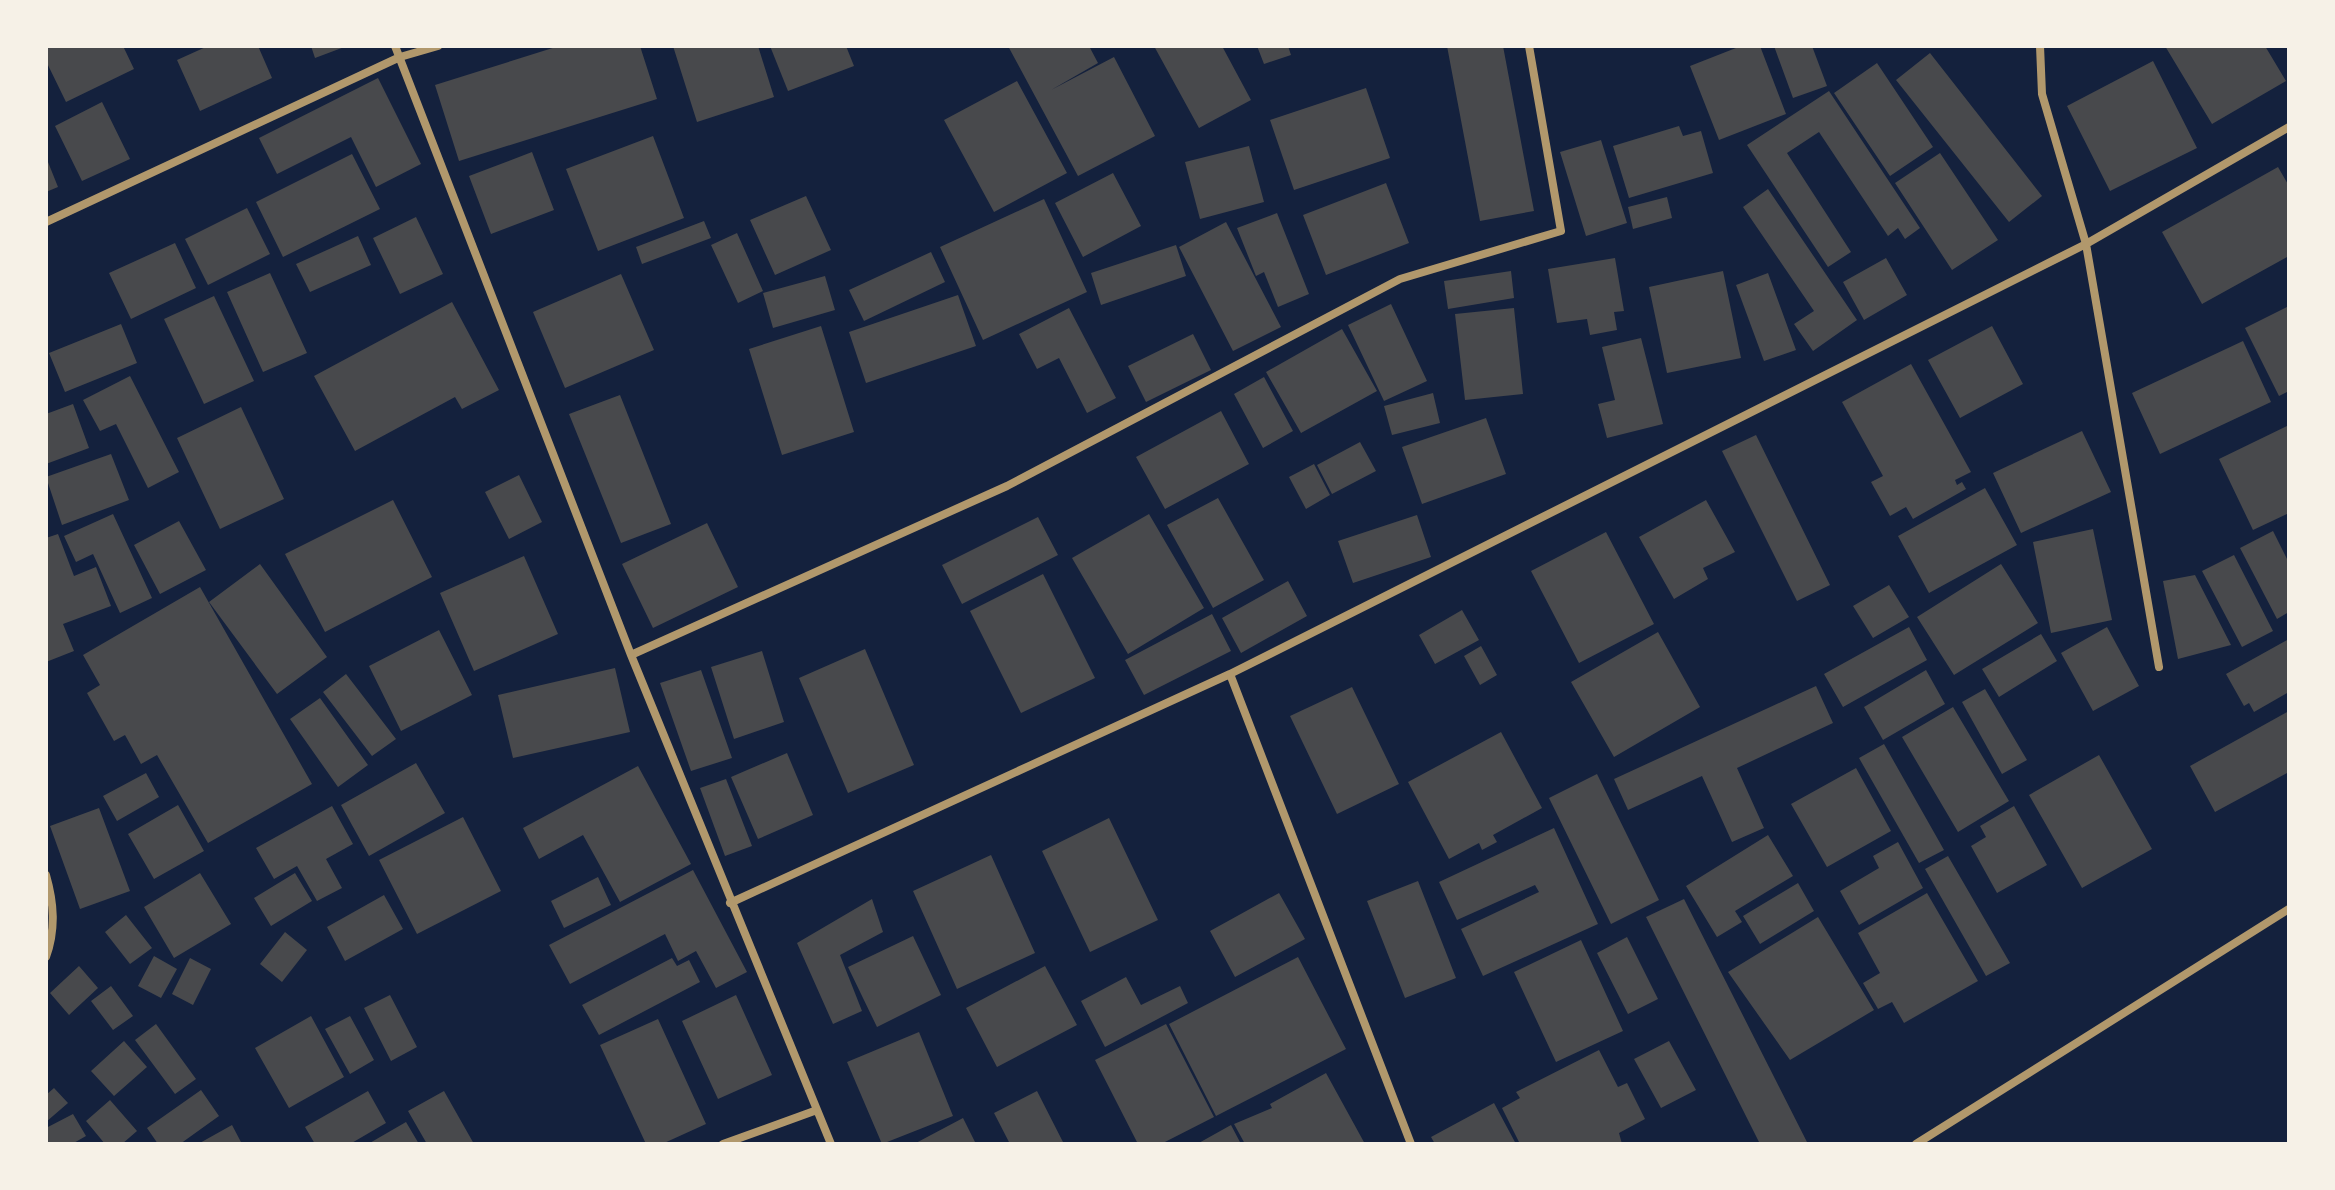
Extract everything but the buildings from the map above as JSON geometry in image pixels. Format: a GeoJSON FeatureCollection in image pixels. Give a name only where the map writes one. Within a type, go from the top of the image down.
{"type":"FeatureCollection","features":[{"type":"Feature","properties":{"kind":"street"},"geometry":{"type":"LineString","coordinates":[[395,46],[631,655],[831,1144]]}},
{"type":"Feature","properties":{"kind":"street"},"geometry":{"type":"LineString","coordinates":[[46,222],[400,57],[438,46]]}},
{"type":"Feature","properties":{"kind":"street"},"geometry":{"type":"LineString","coordinates":[[631,655],[1007,486],[1400,279],[1561,231],[1529,46]]}},
{"type":"Feature","properties":{"kind":"street"},"geometry":{"type":"LineString","coordinates":[[2040,46],[2042,94],[2086,244],[2159,667]]}},
{"type":"Feature","properties":{"kind":"street"},"geometry":{"type":"LineString","coordinates":[[730,903],[1230,674],[2086,244],[2289,127]]}},
{"type":"Feature","properties":{"kind":"street"},"geometry":{"type":"LineString","coordinates":[[1230,674],[1411,1144]]}},
{"type":"Feature","properties":{"kind":"street"},"geometry":{"type":"LineString","coordinates":[[46,875],[53,899],[52,938],[46,957]]}},
{"type":"Feature","properties":{"kind":"street"},"geometry":{"type":"LineString","coordinates":[[1916,1144],[2289,909]]}},
{"type":"Feature","properties":{"kind":"street"},"geometry":{"type":"LineString","coordinates":[[723,1144],[817,1110]]}}]}
